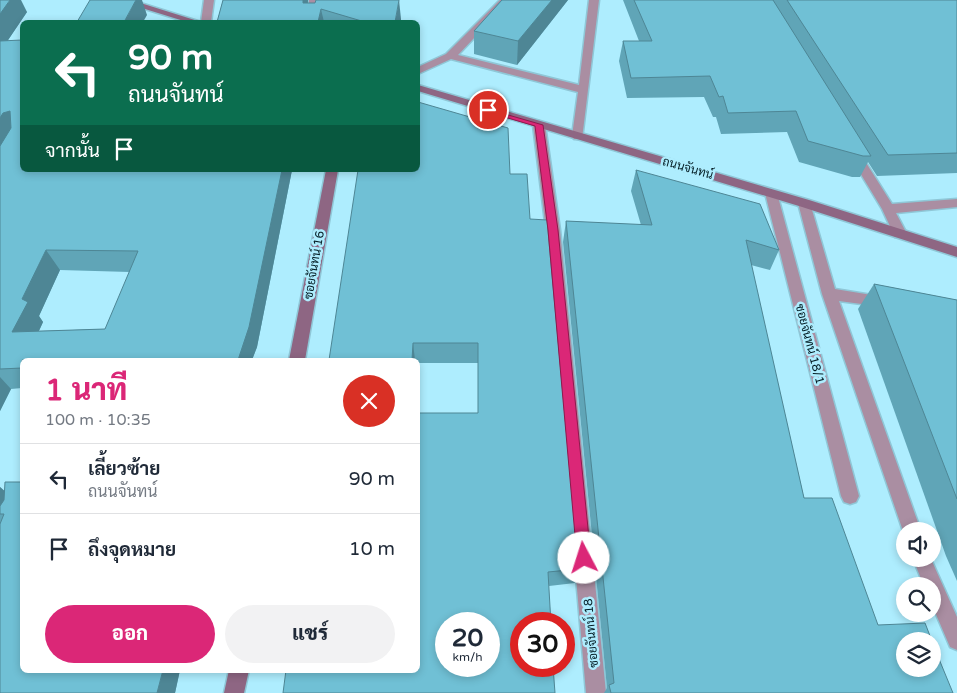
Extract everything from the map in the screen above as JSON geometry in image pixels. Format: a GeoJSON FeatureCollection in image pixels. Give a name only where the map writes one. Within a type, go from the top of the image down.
{"type":"FeatureCollection","features":[{"type":"Feature","properties":{"kind":"main road"},"geometry":{"type":"LineString","coordinates":[[121,0],[189,20]]}},
{"type":"Feature","properties":{"kind":"main road","name":"ถนนจันทน์"},"geometry":{"type":"LineString","coordinates":[[420,89],[804,203],[957,252]]}},
{"type":"Feature","properties":{"kind":"main road","name":"ซอยจันทน์ 16"},"geometry":{"type":"LineString","coordinates":[[297,358],[332,172]]}},
{"type":"Feature","properties":{"kind":"main road"},"geometry":{"type":"LineString","coordinates":[[234,693],[238,673]]}},
{"type":"Feature","properties":{"kind":"street"},"geometry":{"type":"LineString","coordinates":[[206,20],[209,0]]}},
{"type":"Feature","properties":{"kind":"street"},"geometry":{"type":"LineString","coordinates":[[313,20],[314,0]]}},
{"type":"Feature","properties":{"kind":"street"},"geometry":{"type":"LineString","coordinates":[[420,70],[450,56],[470,38],[505,0]]}},
{"type":"Feature","properties":{"kind":"street"},"geometry":{"type":"LineString","coordinates":[[578,136],[594,0]]}},
{"type":"Feature","properties":{"kind":"street"},"geometry":{"type":"LineString","coordinates":[[450,56],[584,90]]}},
{"type":"Feature","properties":{"kind":"street","name":"ซอยจันทน์ 18"},"geometry":{"type":"LineString","coordinates":[[539,125],[554,240],[596,693]]}},
{"type":"Feature","properties":{"kind":"street"},"geometry":{"type":"LineString","coordinates":[[846,140],[888,209],[900,234]]}},
{"type":"Feature","properties":{"kind":"street","name":"ซอยจันทน์ 18/1"},"geometry":{"type":"LineString","coordinates":[[771,193],[850,496]]}},
{"type":"Feature","properties":{"kind":"street"},"geometry":{"type":"LineString","coordinates":[[804,203],[829,294],[909,522]]}},
{"type":"Feature","properties":{"kind":"street"},"geometry":{"type":"LineString","coordinates":[[888,209],[957,203]]}},
{"type":"Feature","properties":{"kind":"street"},"geometry":{"type":"LineString","coordinates":[[829,294],[901,304]]}},
{"type":"Feature","properties":{"kind":"street"},"geometry":{"type":"LineString","coordinates":[[925,567],[957,640]]}},
{"type":"Feature","properties":{"kind":"building"},"geometry":{"type":"Polygon","coordinates":[[[0,0],[10,0],[0,14],[0,0]]]}},
{"type":"Feature","properties":{"kind":"building"},"geometry":{"type":"Polygon","coordinates":[[[90,0],[136,0],[125,20],[78,20],[90,0]]]}},
{"type":"Feature","properties":{"kind":"building"},"geometry":{"type":"Polygon","coordinates":[[[223,0],[303,0],[303,3],[315,3],[316,0],[399,0],[395,20],[358,20],[321,9],[318,20],[218,20],[223,0]]]}},
{"type":"Feature","properties":{"kind":"building"},"geometry":{"type":"Polygon","coordinates":[[[502,0],[552,0],[518,41],[474,31],[502,0]]]}},
{"type":"Feature","properties":{"kind":"building"},"geometry":{"type":"Polygon","coordinates":[[[634,0],[773,0],[871,156],[863,156],[808,141],[796,111],[728,113],[723,96],[719,97],[710,76],[631,78],[623,41],[652,41],[634,0]]]}},
{"type":"Feature","properties":{"kind":"building"},"geometry":{"type":"Polygon","coordinates":[[[787,0],[957,0],[957,153],[888,155],[787,0]]]}},
{"type":"Feature","properties":{"kind":"building"},"geometry":{"type":"Polygon","coordinates":[[[20,40],[20,172],[282,172],[249,327],[239,358],[20,358],[20,368],[0,369],[0,146],[11,128],[10,111],[3,113],[0,118],[0,41],[20,40]],[[46,250],[22,299],[28,302],[12,332],[105,329],[138,251],[46,250]]]}},
{"type":"Feature","properties":{"kind":"building"},"geometry":{"type":"Polygon","coordinates":[[[420,103],[508,128],[510,174],[527,174],[530,219],[547,220],[579,569],[548,572],[550,612],[510,612],[510,677],[554,677],[555,693],[283,693],[286,673],[420,673],[420,413],[478,413],[478,343],[413,343],[412,358],[329,358],[358,172],[420,172],[420,103]]]}},
{"type":"Feature","properties":{"kind":"building"},"geometry":{"type":"Polygon","coordinates":[[[636,170],[760,204],[779,250],[746,240],[804,498],[832,498],[878,625],[925,623],[928,632],[896,632],[896,677],[941,677],[941,664],[953,693],[611,693],[609,685],[614,683],[566,221],[652,225],[636,170]]]}},
{"type":"Feature","properties":{"kind":"building"},"geometry":{"type":"Polygon","coordinates":[[[874,284],[957,300],[957,499],[874,284]]]}},
{"type":"Feature","properties":{"kind":"building"},"geometry":{"type":"Polygon","coordinates":[[[5,482],[20,482],[20,673],[162,673],[157,693],[0,693],[0,524],[4,514],[0,514],[0,506],[4,500],[5,482]]]}},
{"type":"Feature","properties":{"kind":"route"},"geometry":{"type":"LineString","coordinates":[[488,110],[539,125],[553,230],[584,558]]}}]}
